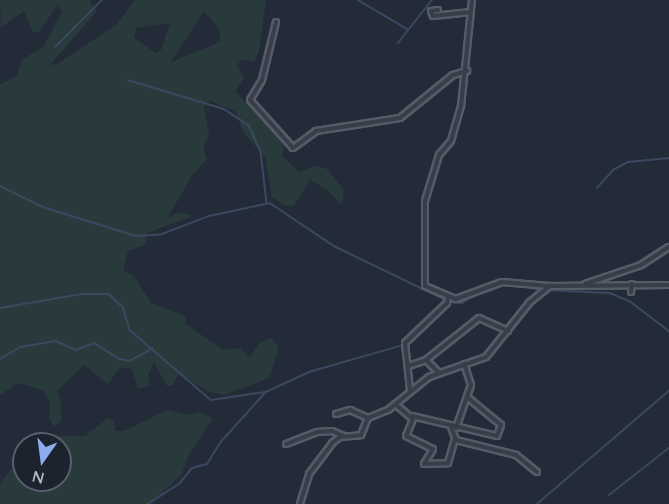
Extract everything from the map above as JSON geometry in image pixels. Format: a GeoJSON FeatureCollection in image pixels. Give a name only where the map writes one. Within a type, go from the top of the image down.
{"type":"FeatureCollection","features":[{"type":"Feature","properties":{"kind":"street"},"geometry":{"type":"LineString","coordinates":[[472,0],[467,71],[451,141],[439,155],[424,201],[425,286],[448,297],[464,297],[509,281],[550,286],[669,285]]}},
{"type":"Feature","properties":{"kind":"street"},"geometry":{"type":"LineString","coordinates":[[438,10],[431,11],[433,16],[471,12]]}},
{"type":"Feature","properties":{"kind":"street"},"geometry":{"type":"LineString","coordinates":[[276,22],[262,80],[250,100],[297,149],[316,131],[400,118],[453,75],[467,71]]}},
{"type":"Feature","properties":{"kind":"street"},"geometry":{"type":"LineString","coordinates":[[584,285],[641,265],[669,247]]}},
{"type":"Feature","properties":{"kind":"street"},"geometry":{"type":"LineString","coordinates":[[631,292],[632,284]]}},
{"type":"Feature","properties":{"kind":"street"},"geometry":{"type":"LineString","coordinates":[[286,444],[317,432],[332,431],[345,436],[361,435],[368,418],[395,404],[438,373],[486,357],[530,302],[550,286]]}},
{"type":"Feature","properties":{"kind":"street"},"geometry":{"type":"LineString","coordinates":[[410,391],[405,343],[447,303],[448,297]]}},
{"type":"Feature","properties":{"kind":"street"},"geometry":{"type":"LineString","coordinates":[[408,366],[426,360],[479,318],[508,331]]}},
{"type":"Feature","properties":{"kind":"street"},"geometry":{"type":"LineString","coordinates":[[426,360],[438,373]]}},
{"type":"Feature","properties":{"kind":"street"},"geometry":{"type":"LineString","coordinates":[[412,416],[406,436],[433,449],[424,464],[448,463],[454,438],[454,427],[471,385],[464,364]]}},
{"type":"Feature","properties":{"kind":"street"},"geometry":{"type":"LineString","coordinates":[[395,404],[400,411],[412,416],[494,438],[502,431],[501,425],[467,397]]}},
{"type":"Feature","properties":{"kind":"street"},"geometry":{"type":"LineString","coordinates":[[336,414],[350,410],[368,418]]}},
{"type":"Feature","properties":{"kind":"street"},"geometry":{"type":"LineString","coordinates":[[300,504],[318,458],[345,436]]}},
{"type":"Feature","properties":{"kind":"street"},"geometry":{"type":"LineString","coordinates":[[454,438],[494,452],[516,455],[537,472]]}},
{"type":"Feature","properties":{"kind":"shaded area"},"geometry":{"type":"Polygon","coordinates":[[[0,0],[89,0],[97,11],[50,65],[57,64],[116,25],[135,0],[266,0],[259,51],[254,62],[242,59],[237,65],[244,78],[235,91],[277,136],[284,148],[282,156],[299,172],[315,166],[326,168],[344,190],[342,205],[326,189],[310,180],[294,206],[285,206],[272,197],[265,157],[243,132],[236,112],[209,100],[204,107],[209,135],[203,148],[207,159],[191,177],[168,217],[180,212],[193,216],[147,233],[145,245],[128,251],[123,270],[134,276],[151,303],[185,316],[186,324],[223,350],[241,348],[249,357],[261,342],[271,338],[279,348],[269,378],[224,395],[210,392],[178,374],[173,385],[167,386],[154,362],[148,374],[150,385],[138,389],[132,369],[120,368],[108,384],[84,365],[57,391],[61,402],[61,422],[54,426],[49,418],[50,403],[43,390],[18,383],[0,395],[0,85],[17,75],[22,60],[44,46],[62,12],[58,5],[38,33],[33,32],[24,11],[1,27],[0,0]],[[204,11],[171,62],[220,42],[220,30],[204,11]],[[170,23],[136,28],[134,37],[155,53],[161,50],[170,23]]]}},
{"type":"Feature","properties":{"kind":"shaded area"},"geometry":{"type":"Polygon","coordinates":[[[167,410],[189,415],[200,412],[213,418],[187,458],[182,474],[149,504],[0,504],[0,483],[12,468],[12,492],[72,492],[72,436],[85,436],[108,418],[113,420],[116,431],[124,431],[167,410]]]}},
{"type":"Feature","properties":{"kind":"waterway"},"geometry":{"type":"LineString","coordinates":[[55,47],[102,0]]}},
{"type":"Feature","properties":{"kind":"waterway"},"geometry":{"type":"LineString","coordinates":[[358,0],[407,29]]}},
{"type":"Feature","properties":{"kind":"waterway"},"geometry":{"type":"LineString","coordinates":[[398,43],[432,0]]}},
{"type":"Feature","properties":{"kind":"waterway"},"geometry":{"type":"LineString","coordinates":[[128,80],[224,109],[249,125],[261,152],[267,203]]}},
{"type":"Feature","properties":{"kind":"waterway"},"geometry":{"type":"LineString","coordinates":[[597,188],[613,170],[628,162],[669,158]]}},
{"type":"Feature","properties":{"kind":"waterway"},"geometry":{"type":"LineString","coordinates":[[0,186],[43,207],[136,236],[162,234],[209,216],[270,203],[334,246],[450,302],[462,303],[481,291]]}},
{"type":"Feature","properties":{"kind":"waterway"},"geometry":{"type":"LineString","coordinates":[[497,286],[507,284]]}},
{"type":"Feature","properties":{"kind":"waterway"},"geometry":{"type":"LineString","coordinates":[[524,286],[542,290]]}},
{"type":"Feature","properties":{"kind":"waterway"},"geometry":{"type":"LineString","coordinates":[[547,290],[610,293],[631,302],[669,331]]}},
{"type":"Feature","properties":{"kind":"waterway"},"geometry":{"type":"LineString","coordinates":[[0,308],[82,294],[109,294],[123,307],[130,330],[211,400],[265,392]]}},
{"type":"Feature","properties":{"kind":"waterway"},"geometry":{"type":"LineString","coordinates":[[0,359],[21,347],[56,341],[76,350],[94,343],[120,359],[130,361],[153,348]]}},
{"type":"Feature","properties":{"kind":"waterway"},"geometry":{"type":"LineString","coordinates":[[148,504],[180,483],[192,468],[207,464],[220,443],[266,392],[309,372],[403,345]]}},
{"type":"Feature","properties":{"kind":"waterway"},"geometry":{"type":"LineString","coordinates":[[537,504],[669,391]]}},
{"type":"Feature","properties":{"kind":"waterway"},"geometry":{"type":"LineString","coordinates":[[609,495],[669,448]]}}]}
